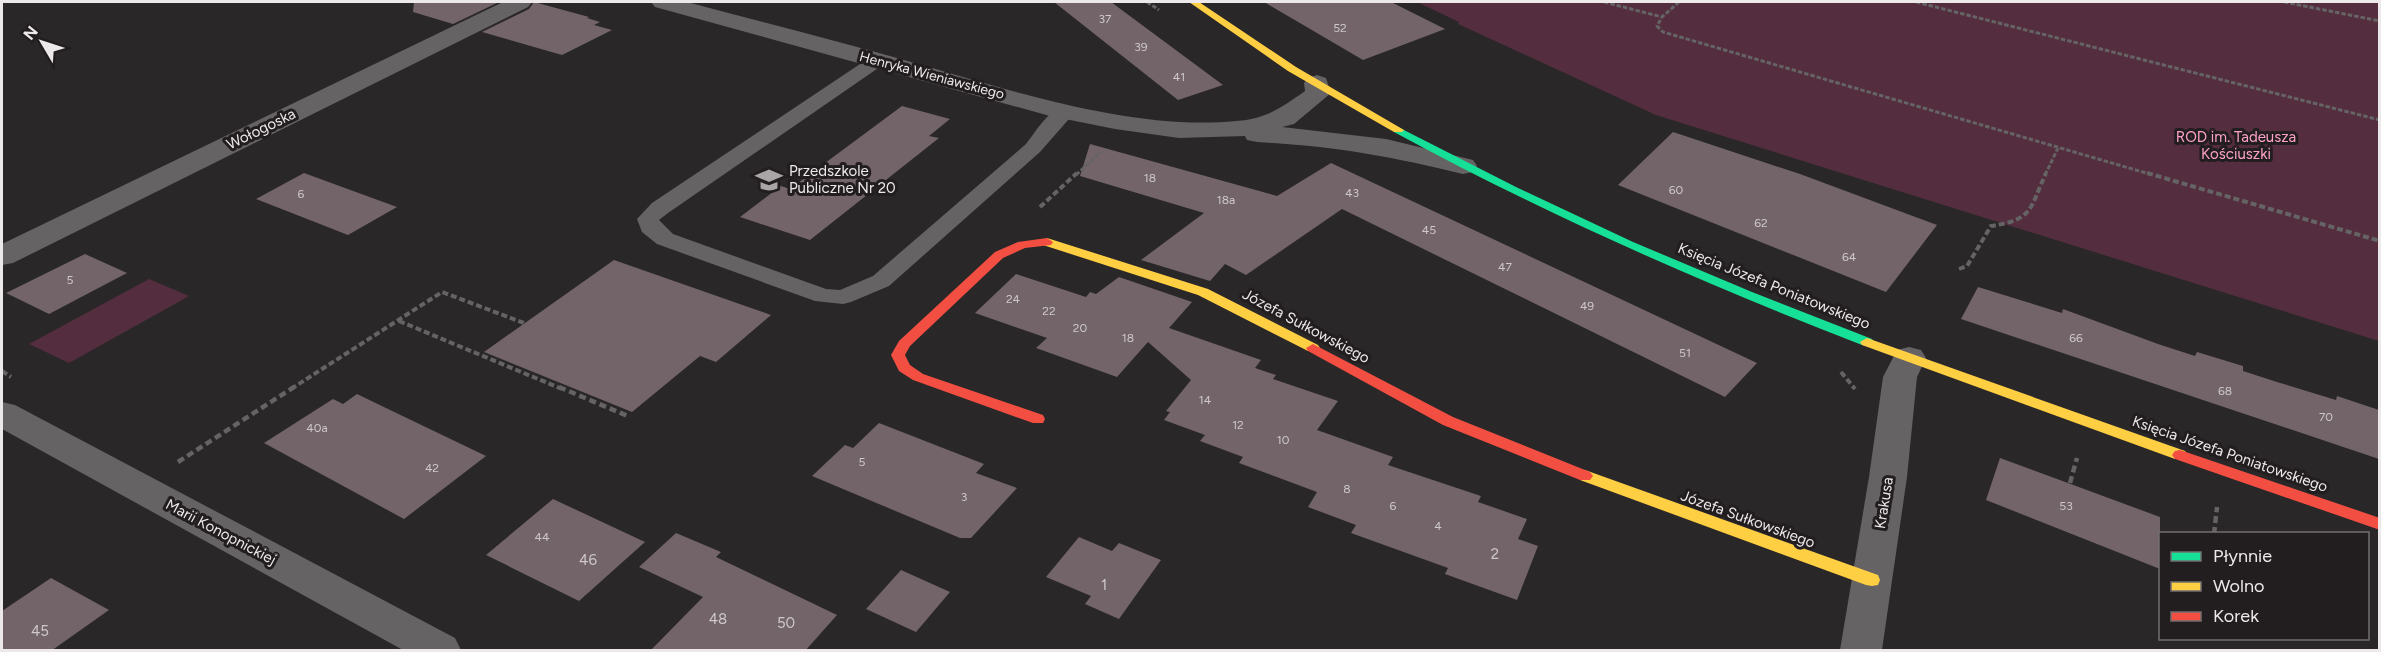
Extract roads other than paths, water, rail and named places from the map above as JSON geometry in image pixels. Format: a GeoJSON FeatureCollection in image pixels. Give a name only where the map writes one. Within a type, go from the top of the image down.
{"type":"FeatureCollection","features":[{"type":"Feature","properties":{"kind":"street","name":"Wołogoska"},"geometry":{"type":"LineString","coordinates":[[2,256],[520,2]]}},
{"type":"Feature","properties":{"kind":"street","name":"Henryka Wieniawskiego"},"geometry":{"type":"LineString","coordinates":[[663,2],[1066,111],[1144,126],[1349,139],[1424,154],[1467,167]]}},
{"type":"Feature","properties":{"kind":"street","name":"Księcia Józefa Poniatowskiego"},"geometry":{"type":"LineString","coordinates":[[1193,2],[1317,83],[1467,167],[1650,254],[1909,358],[2379,524]]}},
{"type":"Feature","properties":{"kind":"street","name":"Henryka Wieniawskiego"},"geometry":{"type":"LineString","coordinates":[[1204,130],[1250,127],[1289,117],[1313,100],[1318,93],[1317,83]]}},
{"type":"Feature","properties":{"kind":"street","name":"Józefa Sułkowskiego"},"geometry":{"type":"LineString","coordinates":[[1038,419],[918,377],[904,368],[898,355],[904,344],[999,255],[1020,244],[1048,242],[1203,292],[1238,308],[1448,421],[1639,497],[1872,580]]}},
{"type":"Feature","properties":{"kind":"street","name":"Krakusa"},"geometry":{"type":"LineString","coordinates":[[1861,651],[1888,477],[1900,377],[1909,358]]}},
{"type":"Feature","properties":{"kind":"street","name":"Marii Konopnickiej"},"geometry":{"type":"LineString","coordinates":[[12,398],[440,651]]}},
{"type":"Feature","properties":{"kind":"lane"},"geometry":{"type":"LineString","coordinates":[[878,60],[660,208],[648,219],[650,227],[664,239],[812,293],[843,297],[881,282],[1033,148],[1053,122],[1066,111]]}},
{"type":"Feature","properties":{"kind":"place","name":"Przedszkole Publiczne Nr 20"},"geometry":{"type":"Point","coordinates":[769,180]}},
{"type":"Feature","properties":{"kind":"park label","name":"ROD im. Tadeusza Kościuszki"},"geometry":{"type":"Point","coordinates":[2236,146]}}]}
